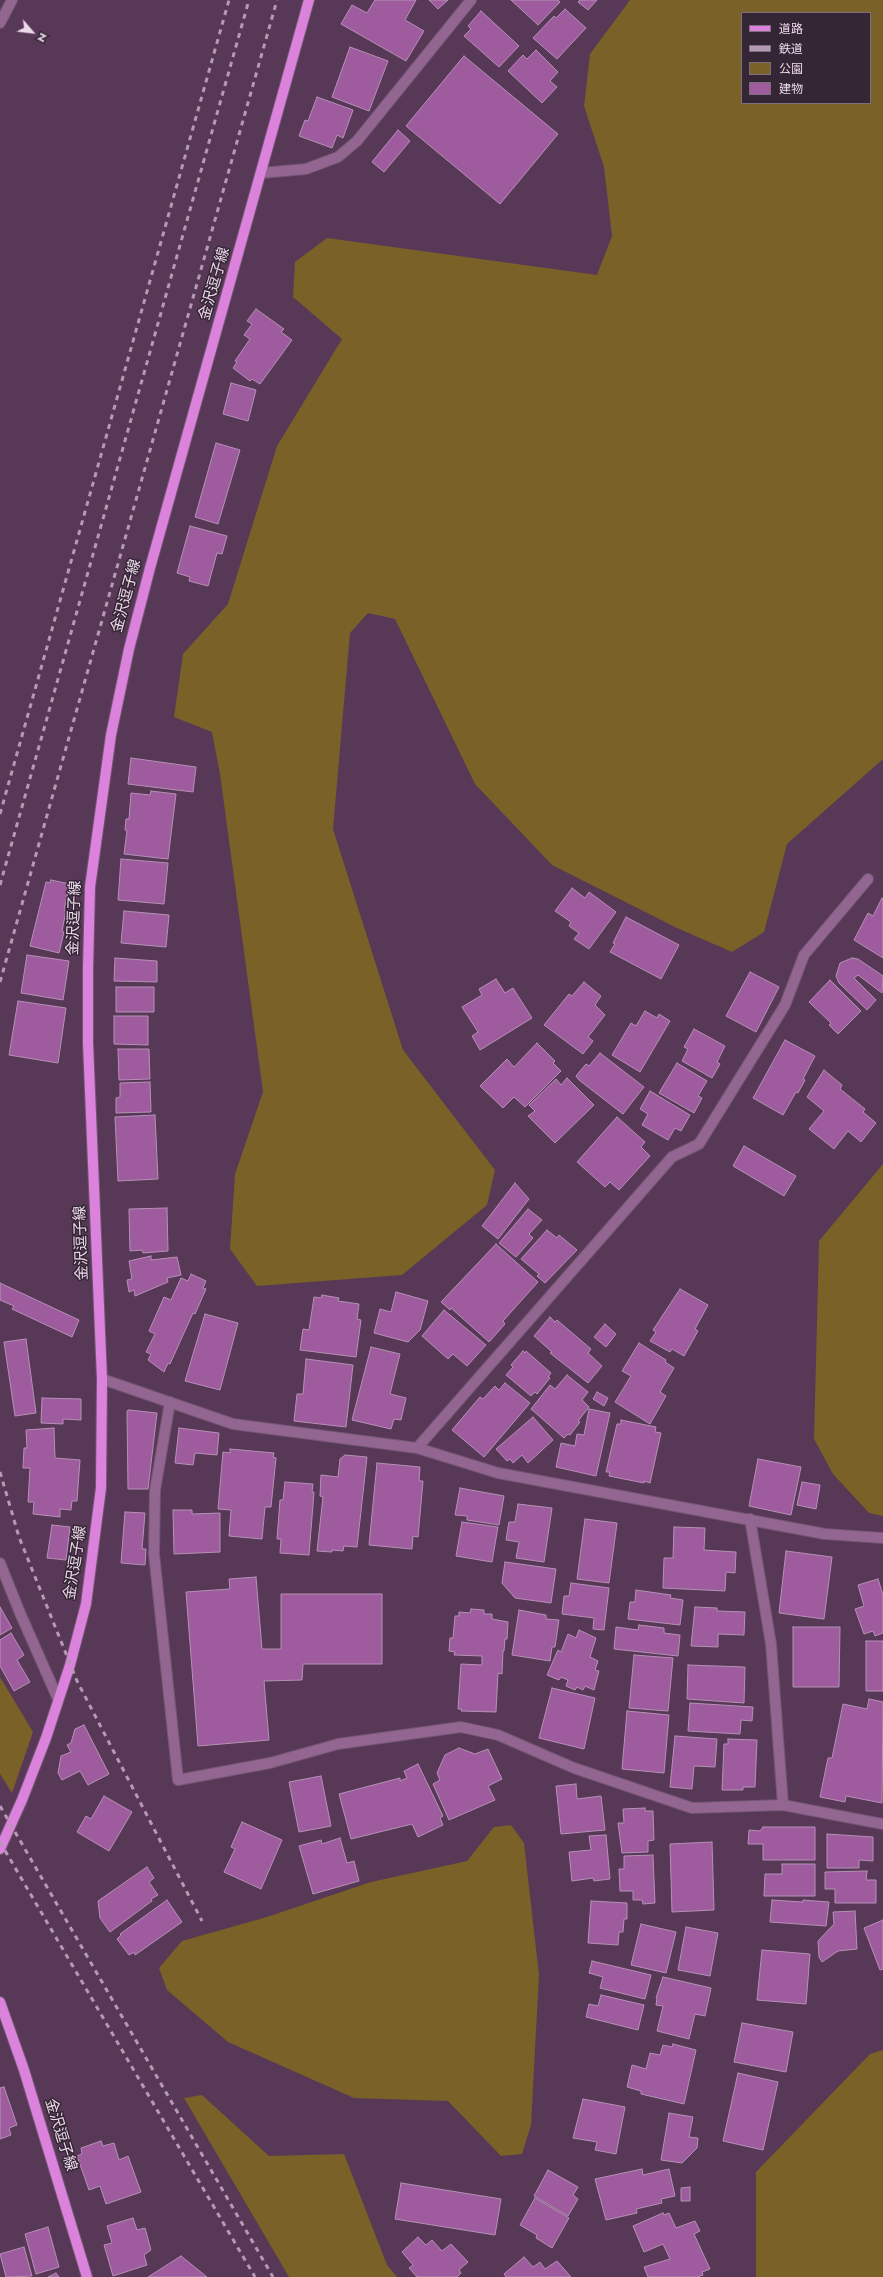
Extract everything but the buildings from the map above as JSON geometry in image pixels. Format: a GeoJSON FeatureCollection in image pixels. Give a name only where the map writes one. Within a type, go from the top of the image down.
{"type":"FeatureCollection","features":[{"type":"Feature","properties":{"kind":"main road","name":"金沢逗子線"},"geometry":{"type":"LineString","coordinates":[[0,1849],[24,1794],[70,1665],[86,1604],[96,1539],[101,1488],[102,1379],[88,1043],[88,983],[90,887],[98,813],[111,735],[129,649],[309,0]]}},
{"type":"Feature","properties":{"kind":"main road","name":"金沢逗子線"},"geometry":{"type":"LineString","coordinates":[[0,2002],[24,2070],[88,2277]]}},
{"type":"Feature","properties":{"kind":"street"},"geometry":{"type":"LineString","coordinates":[[0,23],[12,0]]}},
{"type":"Feature","properties":{"kind":"street"},"geometry":{"type":"LineString","coordinates":[[262,173],[306,169],[338,157],[357,141],[471,0]]}},
{"type":"Feature","properties":{"kind":"street"},"geometry":{"type":"LineString","coordinates":[[417,1448],[672,1157],[700,1144],[785,1005],[804,955],[868,879]]}},
{"type":"Feature","properties":{"kind":"street"},"geometry":{"type":"LineString","coordinates":[[102,1379],[233,1424],[417,1448],[498,1473],[825,1534],[883,1538]]}},
{"type":"Feature","properties":{"kind":"street"},"geometry":{"type":"LineString","coordinates":[[170,1402],[155,1490],[154,1554],[178,1780],[270,1763],[338,1744],[461,1727],[498,1735],[574,1768],[692,1808],[783,1804],[883,1824]]}},
{"type":"Feature","properties":{"kind":"street"},"geometry":{"type":"LineString","coordinates":[[750,1519],[771,1644],[783,1804]]}},
{"type":"Feature","properties":{"kind":"street"},"geometry":{"type":"LineString","coordinates":[[0,1563],[28,1632],[58,1699]]}},
{"type":"Feature","properties":{"kind":"green space"},"geometry":{"type":"Polygon","coordinates":[[[630,0],[883,0],[883,759],[787,844],[764,932],[732,952],[677,928],[552,865],[475,784],[395,619],[368,613],[350,633],[333,829],[403,1050],[495,1170],[487,1205],[402,1275],[257,1286],[230,1249],[235,1174],[263,1092],[220,774],[212,732],[174,717],[183,654],[228,604],[277,446],[342,339],[293,297],[295,262],[327,238],[597,275],[612,236],[604,167],[584,106],[590,54],[630,0]]]}},
{"type":"Feature","properties":{"kind":"green space"},"geometry":{"type":"Polygon","coordinates":[[[883,1164],[883,1516],[869,1513],[833,1474],[814,1439],[819,1241],[883,1164]]]}},
{"type":"Feature","properties":{"kind":"green space"},"geometry":{"type":"Polygon","coordinates":[[[0,1677],[33,1732],[12,1793],[0,1774],[0,1677]]]}},
{"type":"Feature","properties":{"kind":"green space"},"geometry":{"type":"Polygon","coordinates":[[[511,1825],[524,1843],[539,1975],[531,2125],[522,2154],[501,2156],[448,2101],[354,2098],[228,2042],[167,1990],[159,1968],[182,1941],[267,1917],[371,1882],[467,1861],[494,1827],[511,1825]]]}},
{"type":"Feature","properties":{"kind":"green space"},"geometry":{"type":"Polygon","coordinates":[[[883,2050],[883,2277],[756,2277],[756,2172],[870,2054],[883,2050]]]}},
{"type":"Feature","properties":{"kind":"green space"},"geometry":{"type":"Polygon","coordinates":[[[202,2095],[269,2156],[344,2154],[387,2265],[397,2277],[289,2277],[184,2098],[202,2095]]]}},
{"type":"Feature","properties":{"kind":"railway"},"geometry":{"type":"LineString","coordinates":[[0,814],[229,0]]}},
{"type":"Feature","properties":{"kind":"railway"},"geometry":{"type":"LineString","coordinates":[[0,885],[249,0]]}},
{"type":"Feature","properties":{"kind":"railway"},"geometry":{"type":"LineString","coordinates":[[0,982],[277,0]]}},
{"type":"Feature","properties":{"kind":"railway"},"geometry":{"type":"LineString","coordinates":[[0,1472],[19,1537],[77,1681],[202,1921]]}},
{"type":"Feature","properties":{"kind":"railway"},"geometry":{"type":"LineString","coordinates":[[0,1806],[273,2277]]}},
{"type":"Feature","properties":{"kind":"railway"},"geometry":{"type":"LineString","coordinates":[[0,1842],[255,2277]]}}]}
